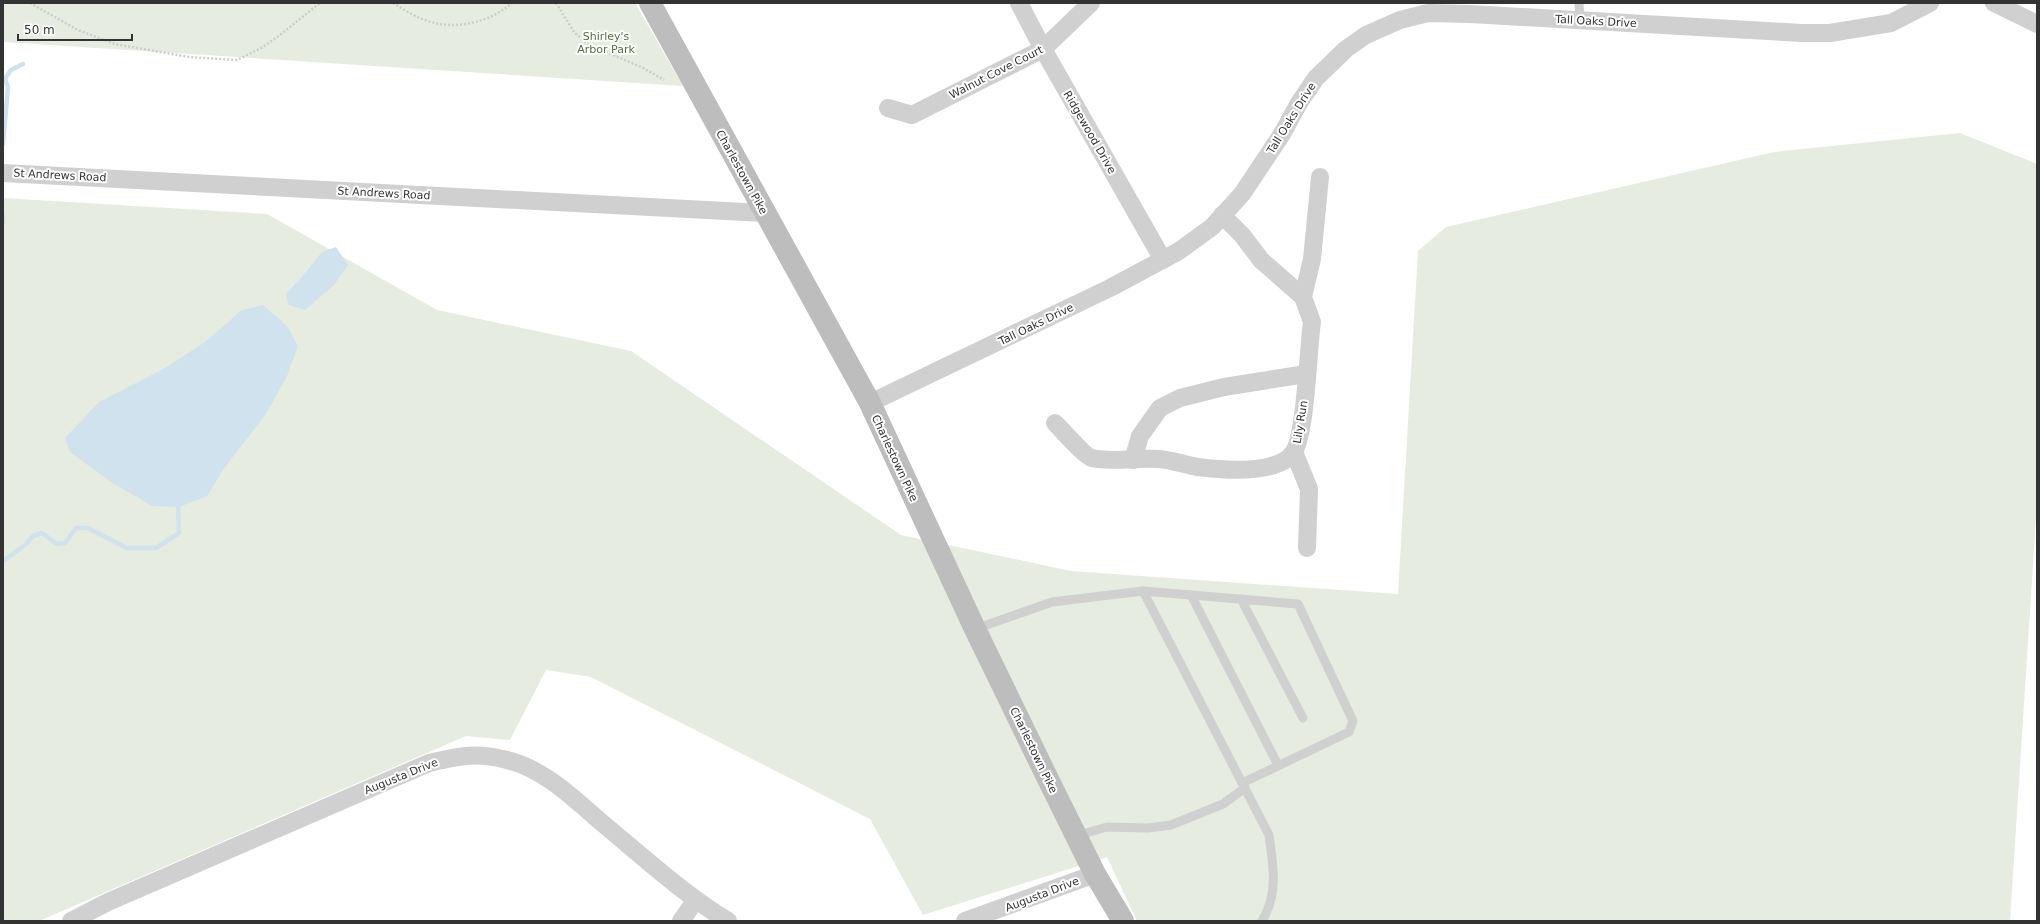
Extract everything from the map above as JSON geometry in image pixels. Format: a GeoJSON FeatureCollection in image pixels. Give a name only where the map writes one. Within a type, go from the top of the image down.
{"type":"FeatureCollection","features":[{"type":"Feature","properties":{"kind":"street","name":"Charlestown Pike"},"geometry":{"type":"LineString","coordinates":[[650,3],[764,213],[870,403],[975,629],[1076,836],[1095,874],[1123,921]]}},
{"type":"Feature","properties":{"kind":"street","name":"Ridgewood Drive"},"geometry":{"type":"LineString","coordinates":[[1019,3],[1043,49],[1163,260]]}},
{"type":"Feature","properties":{"kind":"street","name":"Walnut Cove Court"},"geometry":{"type":"LineString","coordinates":[[888,108],[912,115],[1043,49],[1091,3]]}},
{"type":"Feature","properties":{"kind":"street","name":"Tall Oaks Drive"},"geometry":{"type":"LineString","coordinates":[[870,403],[1110,288],[1179,251],[1212,227],[1242,194],[1282,134],[1299,103],[1316,78],[1346,49],[1366,35],[1400,20],[1428,13],[1580,11],[1802,33],[1830,33],[1891,23],[1930,3]]}},
{"type":"Feature","properties":{"kind":"street"},"geometry":{"type":"LineString","coordinates":[[1994,3],[2037,24]]}},
{"type":"Feature","properties":{"kind":"street","name":"St Andrews Road"},"geometry":{"type":"LineString","coordinates":[[3,173],[764,213]]}},
{"type":"Feature","properties":{"kind":"street"},"geometry":{"type":"LineString","coordinates":[[1303,297],[1312,259],[1320,177]]}},
{"type":"Feature","properties":{"kind":"street","name":"Lily Run"},"geometry":{"type":"LineString","coordinates":[[1055,423],[1090,458],[1133,460],[1159,458],[1198,467],[1268,468],[1286,461],[1294,452],[1299,439],[1303,416],[1312,322],[1303,297],[1261,260],[1242,235],[1222,216]]}},
{"type":"Feature","properties":{"kind":"street"},"geometry":{"type":"LineString","coordinates":[[1133,460],[1140,436],[1160,408],[1180,398],[1224,387],[1306,374]]}},
{"type":"Feature","properties":{"kind":"street"},"geometry":{"type":"LineString","coordinates":[[1294,452],[1309,489],[1307,548]]}},
{"type":"Feature","properties":{"kind":"street","name":"Augusta Drive"},"geometry":{"type":"LineString","coordinates":[[71,921],[108,902],[429,762],[467,754],[509,760],[534,770],[560,788],[695,901],[728,921]]}},
{"type":"Feature","properties":{"kind":"street","name":"Augusta Drive"},"geometry":{"type":"LineString","coordinates":[[965,921],[1095,874]]}},
{"type":"Feature","properties":{"kind":"street"},"geometry":{"type":"LineString","coordinates":[[681,921],[695,901]]}},
{"type":"Feature","properties":{"kind":"lane"},"geometry":{"type":"LineString","coordinates":[[1143,591],[1269,835],[1275,880],[1266,914],[1262,921]]}},
{"type":"Feature","properties":{"kind":"lane"},"geometry":{"type":"LineString","coordinates":[[975,629],[1052,602],[1143,591],[1298,604],[1353,721],[1349,732],[1278,765],[1244,785],[1223,804],[1171,825],[1148,828],[1107,826],[1076,836]]}},
{"type":"Feature","properties":{"kind":"lane"},"geometry":{"type":"LineString","coordinates":[[1191,595],[1278,765]]}},
{"type":"Feature","properties":{"kind":"lane"},"geometry":{"type":"LineString","coordinates":[[1241,599],[1303,718]]}},
{"type":"Feature","properties":{"kind":"path"},"geometry":{"type":"LineString","coordinates":[[30,3],[78,30],[115,44],[189,57],[237,60],[261,48],[280,35],[320,3]]}},
{"type":"Feature","properties":{"kind":"path"},"geometry":{"type":"LineString","coordinates":[[393,3],[416,16],[434,23],[458,25],[482,21],[507,8],[512,3]]}},
{"type":"Feature","properties":{"kind":"path"},"geometry":{"type":"LineString","coordinates":[[556,3],[574,32],[588,44],[643,68],[664,80]]}},
{"type":"Feature","properties":{"kind":"green space","name":"Shirley's Arbor Park"},"geometry":{"type":"Polygon","coordinates":[[[3,3],[635,3],[683,86],[3,42],[3,3]]]}},
{"type":"Feature","properties":{"kind":"green space"},"geometry":{"type":"Polygon","coordinates":[[[1960,133],[2037,164],[2037,502],[2010,921],[1137,921],[1107,857],[923,915],[870,819],[591,677],[546,670],[510,740],[466,736],[39,921],[3,921],[3,198],[267,214],[437,310],[631,351],[901,535],[1071,571],[1398,594],[1418,251],[1446,227],[1774,152],[1960,133]]]}},
{"type":"Feature","properties":{"kind":"water"},"geometry":{"type":"Polygon","coordinates":[[[336,247],[348,265],[334,285],[305,310],[289,305],[286,294],[322,252],[336,247]]]}},
{"type":"Feature","properties":{"kind":"water"},"geometry":{"type":"Polygon","coordinates":[[[263,305],[287,326],[298,346],[287,376],[266,414],[225,467],[207,496],[179,507],[152,506],[111,482],[70,452],[65,438],[99,402],[165,368],[205,342],[242,310],[263,305]]]}},
{"type":"Feature","properties":{"kind":"waterway"},"geometry":{"type":"LineString","coordinates":[[3,144],[8,87],[5,79],[11,70],[23,64]]}},
{"type":"Feature","properties":{"kind":"waterway"},"geometry":{"type":"LineString","coordinates":[[3,216],[3,223]]}},
{"type":"Feature","properties":{"kind":"waterway"},"geometry":{"type":"LineString","coordinates":[[3,561],[25,545],[33,536],[42,533],[57,544],[65,543],[76,528],[88,528],[127,548],[156,548],[179,533],[178,502]]}}]}
